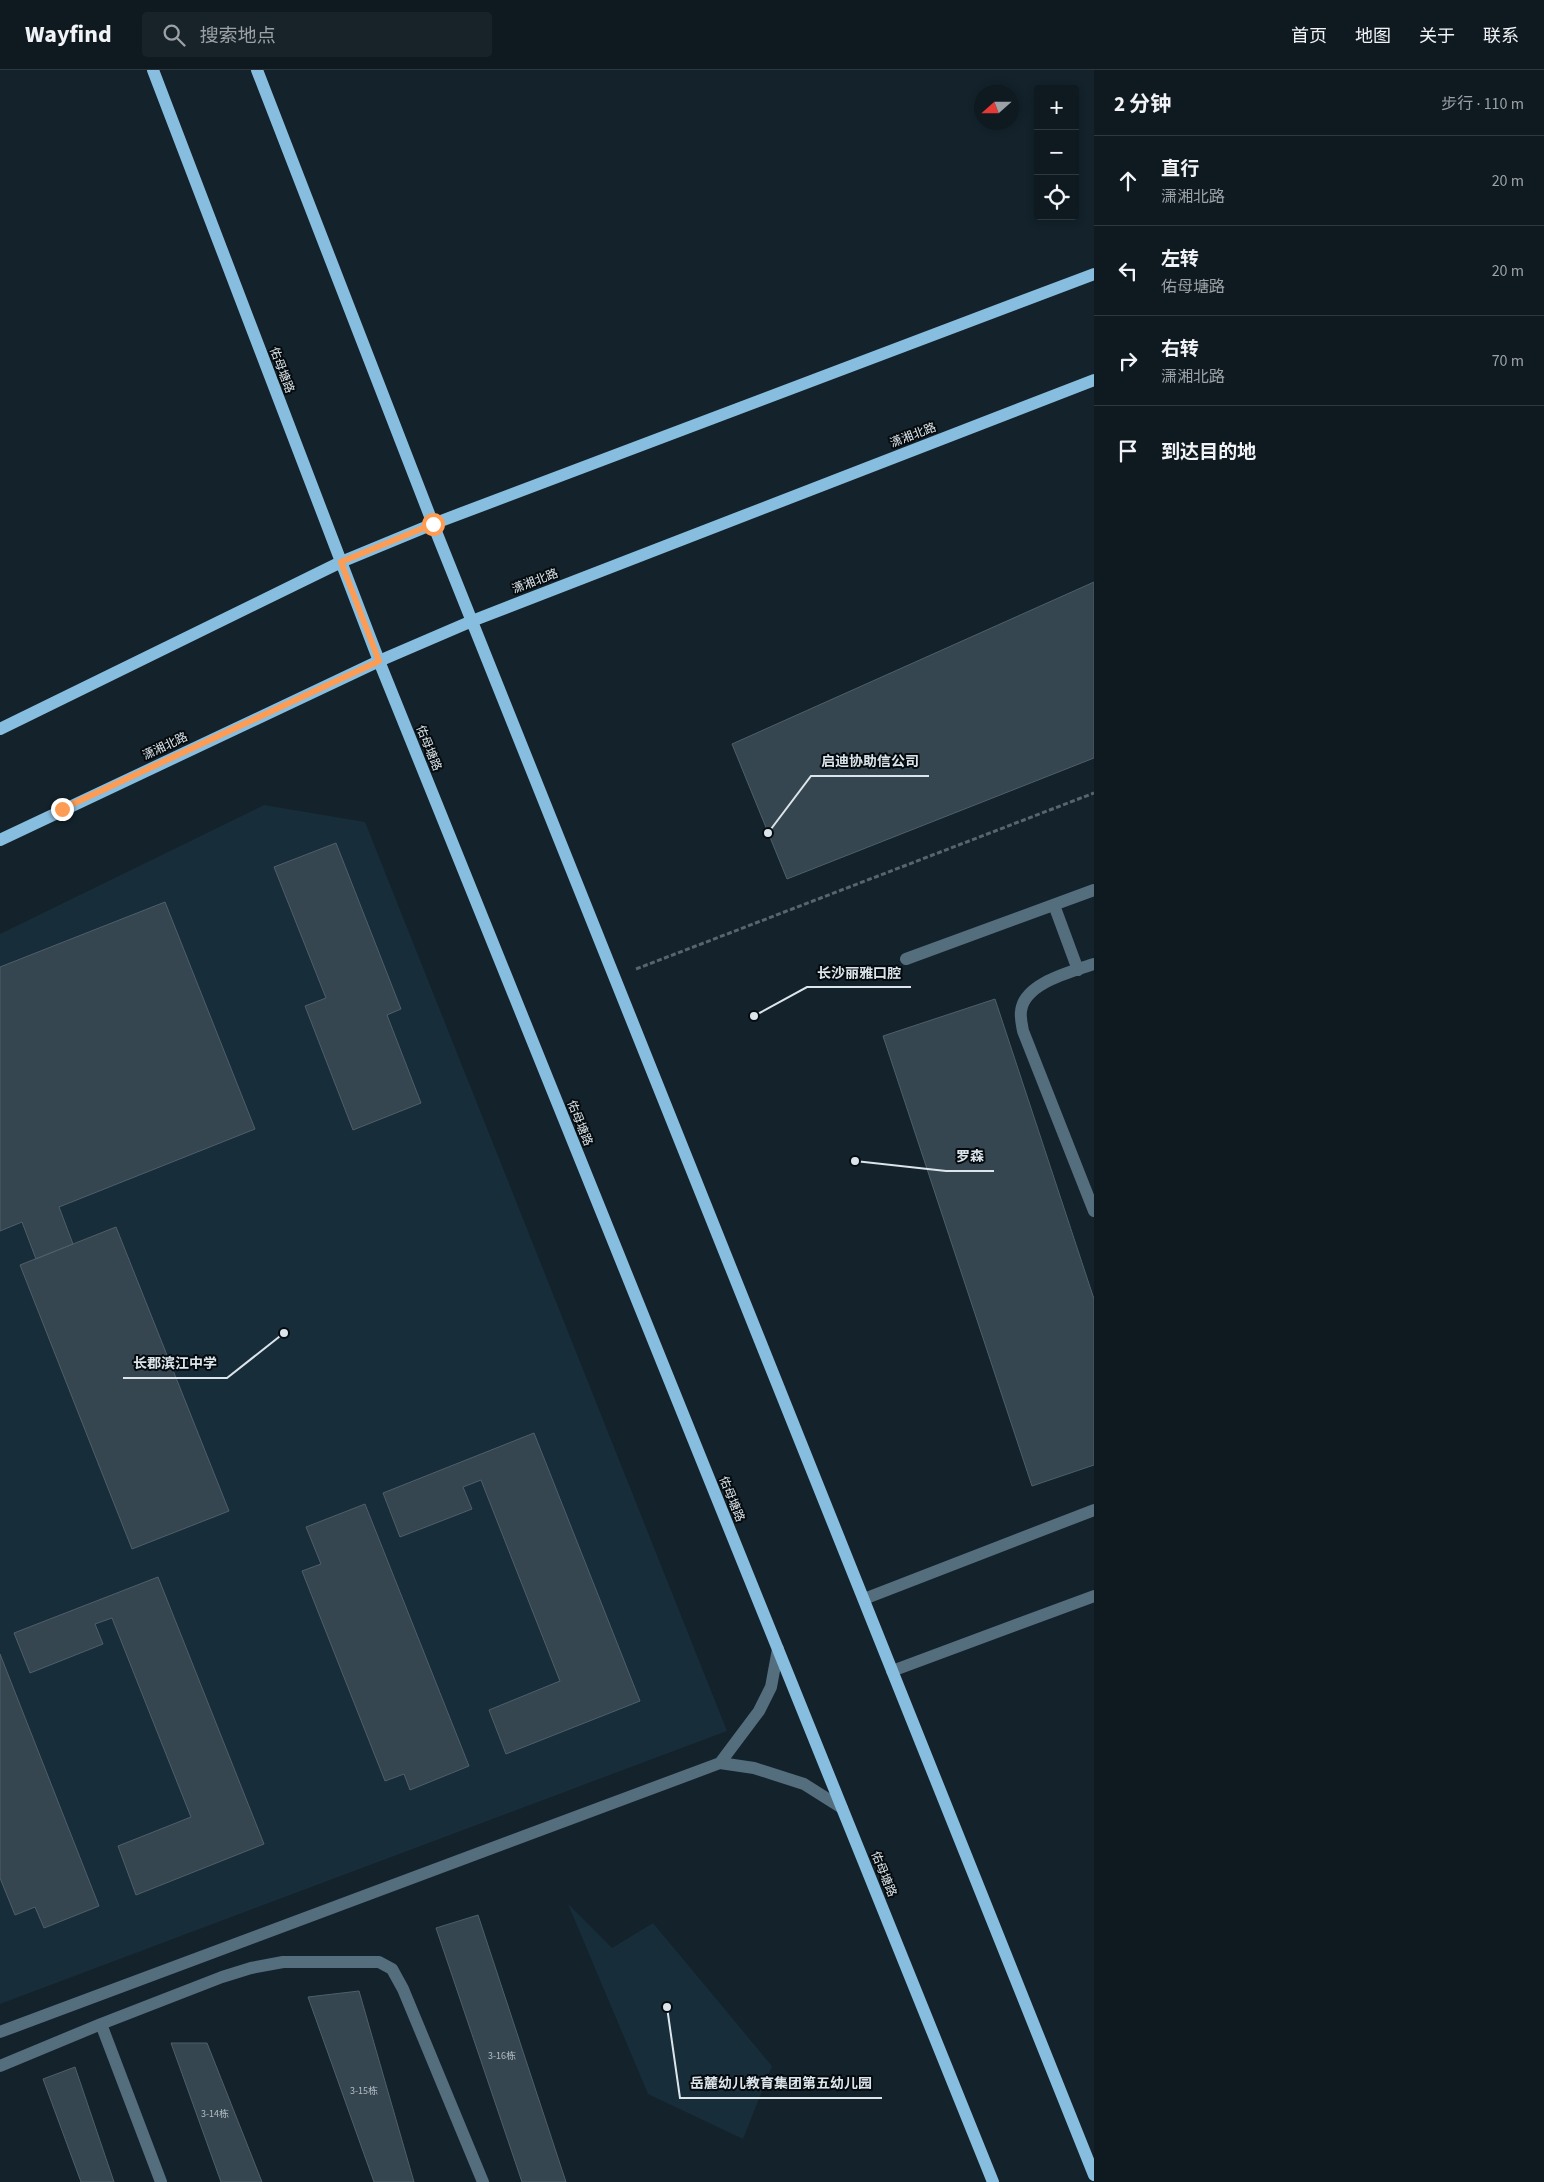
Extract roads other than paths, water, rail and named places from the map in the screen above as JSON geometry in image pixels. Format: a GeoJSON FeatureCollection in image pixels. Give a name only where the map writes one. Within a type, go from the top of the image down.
{"type":"FeatureCollection","features":[{"type":"Feature","properties":{"kind":"main road","name":"佑母塘路"},"geometry":{"type":"LineString","coordinates":[[153,70],[379,661],[993,2182]]}},
{"type":"Feature","properties":{"kind":"main road"},"geometry":{"type":"LineString","coordinates":[[257,70],[433,524],[1094,2175]]}},
{"type":"Feature","properties":{"kind":"main road"},"geometry":{"type":"LineString","coordinates":[[0,730],[341,562],[433,524],[1094,274]]}},
{"type":"Feature","properties":{"kind":"main road","name":"潇湘北路"},"geometry":{"type":"LineString","coordinates":[[0,840],[379,661],[472,621],[1094,380]]}},
{"type":"Feature","properties":{"kind":"street"},"geometry":{"type":"LineString","coordinates":[[906,958],[1094,890]]}},
{"type":"Feature","properties":{"kind":"street"},"geometry":{"type":"LineString","coordinates":[[1054,905],[1078,970]]}},
{"type":"Feature","properties":{"kind":"street"},"geometry":{"type":"LineString","coordinates":[[1094,964],[1044,982],[1026,997],[1021,1011],[1023,1031],[1094,1211]]}},
{"type":"Feature","properties":{"kind":"street"},"geometry":{"type":"LineString","coordinates":[[864,1599],[1094,1510]]}},
{"type":"Feature","properties":{"kind":"street"},"geometry":{"type":"LineString","coordinates":[[892,1671],[1094,1596]]}},
{"type":"Feature","properties":{"kind":"street"},"geometry":{"type":"LineString","coordinates":[[720,1762],[759,1711],[771,1687],[778,1648]]}},
{"type":"Feature","properties":{"kind":"street"},"geometry":{"type":"LineString","coordinates":[[0,2032],[720,1762],[754,1768],[804,1784],[842,1808]]}},
{"type":"Feature","properties":{"kind":"street"},"geometry":{"type":"LineString","coordinates":[[0,2066],[213,1980],[251,1968],[283,1962],[380,1962],[392,1969],[403,1989],[483,2182]]}},
{"type":"Feature","properties":{"kind":"street"},"geometry":{"type":"LineString","coordinates":[[101,2024],[162,2182]]}},
{"type":"Feature","properties":{"kind":"place","name":"启迪协助信公司"},"geometry":{"type":"Point","coordinates":[768,833]}},
{"type":"Feature","properties":{"kind":"place","name":"长沙丽雅口腔"},"geometry":{"type":"Point","coordinates":[754,1016]}},
{"type":"Feature","properties":{"kind":"place","name":"罗森"},"geometry":{"type":"Point","coordinates":[855,1161]}},
{"type":"Feature","properties":{"kind":"place","name":"长郡滨江中学"},"geometry":{"type":"Point","coordinates":[284,1333]}},
{"type":"Feature","properties":{"kind":"place","name":"岳麓幼儿教育集团第五幼儿园"},"geometry":{"type":"Point","coordinates":[667,2007]}}]}
